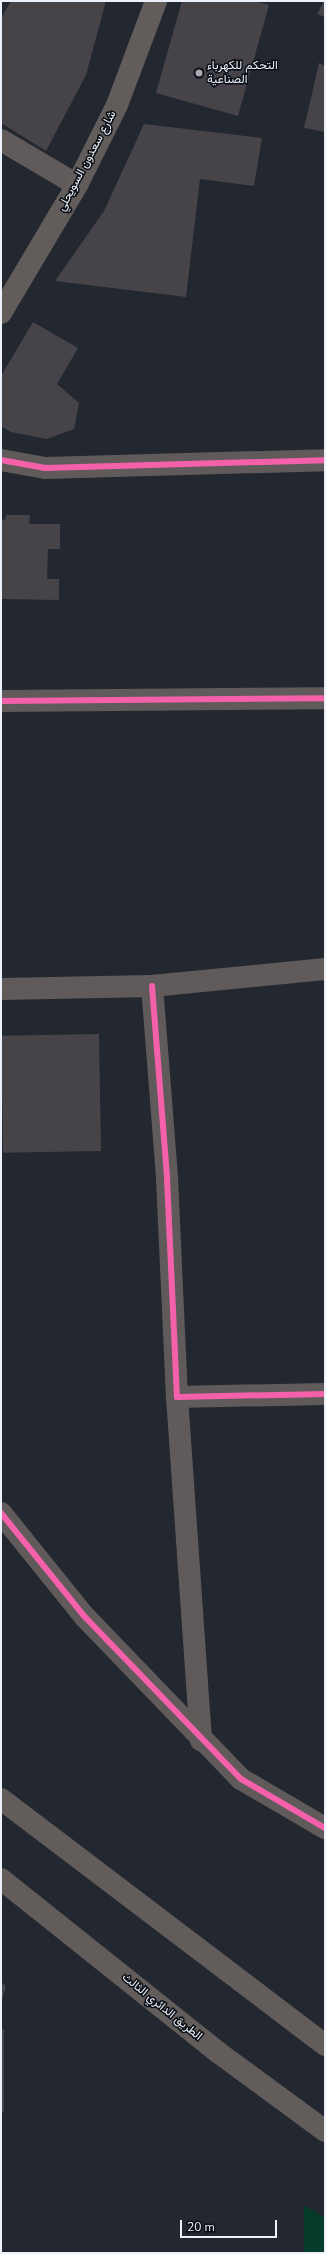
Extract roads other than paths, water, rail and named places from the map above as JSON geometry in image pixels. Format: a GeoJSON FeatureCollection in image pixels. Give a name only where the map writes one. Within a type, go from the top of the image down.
{"type":"FeatureCollection","features":[{"type":"Feature","properties":{"kind":"main road","name":"شارع سعدون السويحلي"},"geometry":{"type":"LineString","coordinates":[[1,313],[77,185],[117,105],[156,1]]}},
{"type":"Feature","properties":{"kind":"main road"},"geometry":{"type":"LineString","coordinates":[[1,1799],[325,2045]]}},
{"type":"Feature","properties":{"kind":"main road","name":"الطريق الدائري الثالث"},"geometry":{"type":"LineString","coordinates":[[1,1879],[213,2048],[325,2131]]}},
{"type":"Feature","properties":{"kind":"street"},"geometry":{"type":"LineString","coordinates":[[1,140],[77,185]]}},
{"type":"Feature","properties":{"kind":"street"},"geometry":{"type":"LineString","coordinates":[[1,460],[45,468],[325,460]]}},
{"type":"Feature","properties":{"kind":"street"},"geometry":{"type":"LineString","coordinates":[[1,701],[325,698]]}},
{"type":"Feature","properties":{"kind":"street"},"geometry":{"type":"LineString","coordinates":[[1,989],[152,986],[325,969]]}},
{"type":"Feature","properties":{"kind":"street"},"geometry":{"type":"LineString","coordinates":[[152,986],[167,1178],[177,1397],[201,1740]]}},
{"type":"Feature","properties":{"kind":"street"},"geometry":{"type":"LineString","coordinates":[[177,1397],[325,1394]]}},
{"type":"Feature","properties":{"kind":"street"},"geometry":{"type":"LineString","coordinates":[[1,1513],[85,1617],[201,1740],[241,1779],[325,1828]]}},
{"type":"Feature","properties":{"kind":"place","name":"التحكم للكهرباء الصناعية"},"geometry":{"type":"Point","coordinates":[199,73]}}]}
